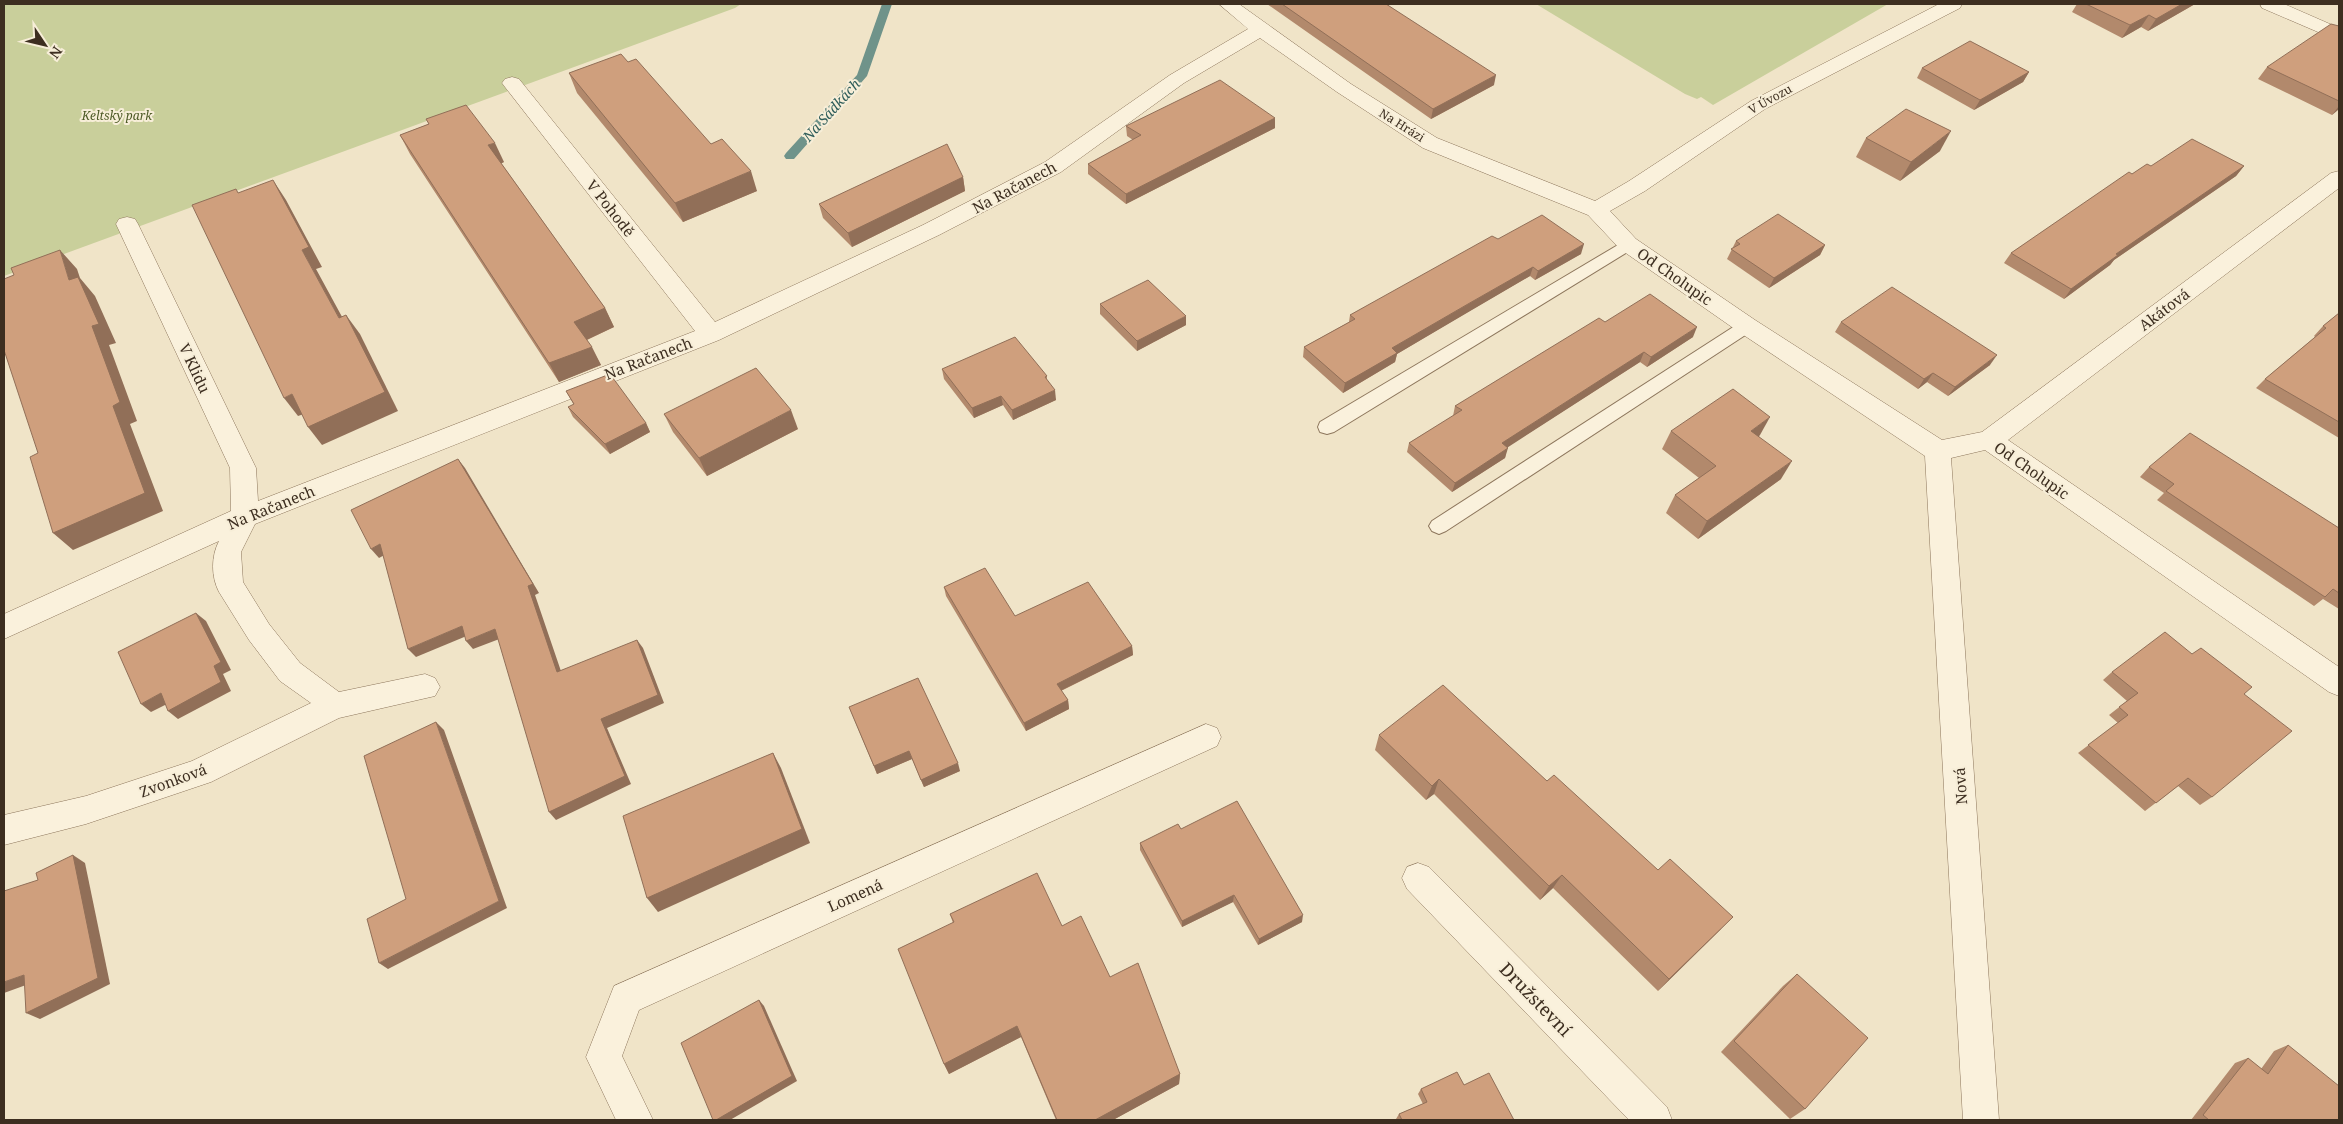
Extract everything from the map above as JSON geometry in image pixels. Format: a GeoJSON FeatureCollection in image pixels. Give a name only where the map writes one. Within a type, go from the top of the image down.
{"type":"FeatureCollection","features":[{"type":"Feature","properties":{"kind":"street","name":"Na Hrázi"},"geometry":{"type":"LineString","coordinates":[[1228,4],[1261,30],[1344,88],[1430,143],[1596,210]]}},
{"type":"Feature","properties":{"kind":"street","name":"V Úvozu"},"geometry":{"type":"LineString","coordinates":[[1596,210],[1637,186],[1758,105],[1953,4]]}},
{"type":"Feature","properties":{"kind":"street"},"geometry":{"type":"LineString","coordinates":[[2269,4],[2339,35]]}},
{"type":"Feature","properties":{"kind":"street","name":"Na Račanech"},"geometry":{"type":"LineString","coordinates":[[4,626],[245,517],[711,334],[932,230],[1054,167],[1177,80],[1261,30]]}},
{"type":"Feature","properties":{"kind":"street","name":"V Pohodě"},"geometry":{"type":"LineString","coordinates":[[512,82],[711,334]]}},
{"type":"Feature","properties":{"kind":"street","name":"Akátová"},"geometry":{"type":"LineString","coordinates":[[1988,440],[2339,178]]}},
{"type":"Feature","properties":{"kind":"street","name":"Od Cholupic"},"geometry":{"type":"LineString","coordinates":[[1596,210],[1628,244],[1747,326],[1938,451],[1988,440],[2339,683]]}},
{"type":"Feature","properties":{"kind":"street","name":"V Klidu"},"geometry":{"type":"LineString","coordinates":[[127,224],[243,468],[245,517]]}},
{"type":"Feature","properties":{"kind":"street","name":"Nová"},"geometry":{"type":"LineString","coordinates":[[1938,451],[1981,1120]]}},
{"type":"Feature","properties":{"kind":"street"},"geometry":{"type":"LineString","coordinates":[[245,517],[227,552],[229,584],[259,632],[290,672],[318,691],[334,706]]}},
{"type":"Feature","properties":{"kind":"street","name":"Zvonková"},"geometry":{"type":"LineString","coordinates":[[4,830],[86,810],[200,772],[334,706],[425,687]]}},
{"type":"Feature","properties":{"kind":"street","name":"Lomená"},"geometry":{"type":"LineString","coordinates":[[635,1120],[604,1056],[626,998],[1206,736]]}},
{"type":"Feature","properties":{"kind":"street","name":"Družstevní"},"geometry":{"type":"LineString","coordinates":[[1418,878],[1654,1120]]}},
{"type":"Feature","properties":{"kind":"lane"},"geometry":{"type":"LineString","coordinates":[[1327,427],[1628,244]]}},
{"type":"Feature","properties":{"kind":"lane"},"geometry":{"type":"LineString","coordinates":[[1439,526],[1747,326]]}},
{"type":"Feature","properties":{"kind":"green space","name":"Keltský park"},"geometry":{"type":"Polygon","coordinates":[[[4,4],[741,4],[735,8],[4,276],[4,4]]]}},
{"type":"Feature","properties":{"kind":"green space"},"geometry":{"type":"Polygon","coordinates":[[[1536,4],[1888,4],[1713,105],[1701,97],[1697,99],[1685,94],[1536,4]]]}},
{"type":"Feature","properties":{"kind":"building"},"geometry":{"type":"Polygon","coordinates":[[[1282,4],[1386,4],[1496,75],[1433,109],[1282,4]]]}},
{"type":"Feature","properties":{"kind":"building"},"geometry":{"type":"Polygon","coordinates":[[[2086,4],[2182,4],[2156,19],[2149,15],[2130,25],[2086,4]]]}},
{"type":"Feature","properties":{"kind":"building"},"geometry":{"type":"Polygon","coordinates":[[[2331,24],[2339,26],[2339,101],[2267,67],[2331,24]]]}},
{"type":"Feature","properties":{"kind":"building"},"geometry":{"type":"Polygon","coordinates":[[[1970,41],[2029,72],[1980,100],[1922,68],[1970,41]]]}},
{"type":"Feature","properties":{"kind":"building"},"geometry":{"type":"Polygon","coordinates":[[[621,54],[628,62],[636,59],[711,144],[722,139],[751,171],[675,203],[569,73],[621,54]]]}},
{"type":"Feature","properties":{"kind":"building"},"geometry":{"type":"Polygon","coordinates":[[[1220,80],[1275,118],[1126,194],[1088,164],[1141,135],[1126,126],[1220,80]]]}},
{"type":"Feature","properties":{"kind":"building"},"geometry":{"type":"Polygon","coordinates":[[[466,105],[495,143],[488,145],[605,308],[574,322],[592,347],[549,363],[400,135],[429,124],[426,119],[466,105]]]}},
{"type":"Feature","properties":{"kind":"building"},"geometry":{"type":"Polygon","coordinates":[[[1906,109],[1951,131],[1911,162],[1866,138],[1906,109]]]}},
{"type":"Feature","properties":{"kind":"building"},"geometry":{"type":"Polygon","coordinates":[[[2192,139],[2244,166],[2116,254],[2118,255],[2071,289],[2011,253],[2129,172],[2132,174],[2147,164],[2151,166],[2192,139]]]}},
{"type":"Feature","properties":{"kind":"building"},"geometry":{"type":"Polygon","coordinates":[[[947,144],[963,177],[848,233],[819,204],[947,144]]]}},
{"type":"Feature","properties":{"kind":"building"},"geometry":{"type":"Polygon","coordinates":[[[273,180],[309,247],[302,250],[339,318],[346,315],[385,392],[308,427],[292,394],[284,398],[192,205],[236,189],[238,193],[273,180]]]}},
{"type":"Feature","properties":{"kind":"building"},"geometry":{"type":"Polygon","coordinates":[[[1778,214],[1825,245],[1774,278],[1731,249],[1740,244],[1736,241],[1778,214]]]}},
{"type":"Feature","properties":{"kind":"building"},"geometry":{"type":"Polygon","coordinates":[[[1542,215],[1584,244],[1538,271],[1533,267],[1392,348],[1397,353],[1345,383],[1304,347],[1355,319],[1350,315],[1492,236],[1498,239],[1542,215]]]}},
{"type":"Feature","properties":{"kind":"building"},"geometry":{"type":"Polygon","coordinates":[[[60,250],[69,280],[78,277],[99,324],[92,326],[120,402],[113,406],[145,493],[53,533],[30,457],[38,453],[4,350],[4,279],[14,275],[11,268],[60,250]]]}},
{"type":"Feature","properties":{"kind":"building"},"geometry":{"type":"Polygon","coordinates":[[[1148,280],[1186,316],[1137,341],[1100,304],[1148,280]]]}},
{"type":"Feature","properties":{"kind":"building"},"geometry":{"type":"Polygon","coordinates":[[[1892,287],[1997,355],[1955,387],[1933,373],[1924,379],[1841,322],[1892,287]]]}},
{"type":"Feature","properties":{"kind":"building"},"geometry":{"type":"Polygon","coordinates":[[[1650,294],[1697,327],[1651,357],[1644,352],[1502,443],[1508,448],[1455,483],[1409,443],[1462,410],[1455,406],[1599,318],[1605,322],[1650,294]]]}},
{"type":"Feature","properties":{"kind":"building"},"geometry":{"type":"Polygon","coordinates":[[[2339,313],[2339,422],[2265,379],[2326,328],[2323,326],[2339,313]]]}},
{"type":"Feature","properties":{"kind":"building"},"geometry":{"type":"Polygon","coordinates":[[[1015,337],[1047,376],[1045,377],[1055,390],[1012,410],[1001,396],[972,408],[942,369],[1015,337]]]}},
{"type":"Feature","properties":{"kind":"building"},"geometry":{"type":"Polygon","coordinates":[[[756,368],[791,410],[699,458],[664,414],[756,368]]]}},
{"type":"Feature","properties":{"kind":"building"},"geometry":{"type":"Polygon","coordinates":[[[610,374],[646,423],[605,444],[568,407],[574,404],[566,391],[610,374]]]}},
{"type":"Feature","properties":{"kind":"building"},"geometry":{"type":"Polygon","coordinates":[[[1733,389],[1770,417],[1751,431],[1792,461],[1707,521],[1675,495],[1716,466],[1671,431],[1733,389]]]}},
{"type":"Feature","properties":{"kind":"building"},"geometry":{"type":"Polygon","coordinates":[[[2190,433],[2339,528],[2339,593],[2333,589],[2325,597],[2166,491],[2174,484],[2149,467],[2190,433]]]}},
{"type":"Feature","properties":{"kind":"building"},"geometry":{"type":"Polygon","coordinates":[[[458,459],[533,584],[528,586],[557,672],[637,640],[658,695],[601,719],[625,776],[549,812],[495,629],[466,641],[462,626],[408,649],[380,544],[371,549],[351,510],[458,459]]]}},
{"type":"Feature","properties":{"kind":"building"},"geometry":{"type":"Polygon","coordinates":[[[985,568],[1015,616],[1088,582],[1132,646],[1057,684],[1068,700],[1024,723],[944,587],[985,568]]]}},
{"type":"Feature","properties":{"kind":"building"},"geometry":{"type":"Polygon","coordinates":[[[196,613],[221,662],[214,666],[221,682],[168,711],[161,693],[141,704],[118,652],[196,613]]]}},
{"type":"Feature","properties":{"kind":"building"},"geometry":{"type":"Polygon","coordinates":[[[2165,632],[2192,654],[2201,648],[2252,687],[2244,694],[2292,731],[2212,797],[2188,778],[2156,803],[2088,745],[2128,715],[2119,707],[2138,693],[2112,672],[2165,632]]]}},
{"type":"Feature","properties":{"kind":"building"},"geometry":{"type":"Polygon","coordinates":[[[918,678],[958,763],[921,780],[909,751],[874,766],[849,707],[918,678]]]}},
{"type":"Feature","properties":{"kind":"building"},"geometry":{"type":"Polygon","coordinates":[[[1443,685],[1547,781],[1554,775],[1658,870],[1670,859],[1733,917],[1669,979],[1562,875],[1549,886],[1439,779],[1432,786],[1379,735],[1443,685]]]}},
{"type":"Feature","properties":{"kind":"building"},"geometry":{"type":"Polygon","coordinates":[[[436,722],[499,901],[379,963],[367,919],[406,899],[364,756],[436,722]]]}},
{"type":"Feature","properties":{"kind":"building"},"geometry":{"type":"Polygon","coordinates":[[[773,753],[802,829],[647,898],[623,816],[773,753]]]}},
{"type":"Feature","properties":{"kind":"building"},"geometry":{"type":"Polygon","coordinates":[[[1237,801],[1303,915],[1259,939],[1234,895],[1182,921],[1140,843],[1178,824],[1181,829],[1237,801]]]}},
{"type":"Feature","properties":{"kind":"building"},"geometry":{"type":"Polygon","coordinates":[[[73,855],[98,978],[26,1013],[24,975],[4,982],[4,891],[38,880],[36,873],[73,855]]]}},
{"type":"Feature","properties":{"kind":"building"},"geometry":{"type":"Polygon","coordinates":[[[1037,873],[1062,926],[1081,916],[1110,977],[1138,963],[1180,1074],[1095,1120],[1057,1120],[1017,1026],[944,1064],[898,949],[954,922],[950,914],[1037,873]]]}},
{"type":"Feature","properties":{"kind":"building"},"geometry":{"type":"Polygon","coordinates":[[[1797,974],[1868,1038],[1805,1109],[1734,1041],[1797,974]]]}},
{"type":"Feature","properties":{"kind":"building"},"geometry":{"type":"Polygon","coordinates":[[[759,1000],[792,1076],[713,1120],[681,1043],[759,1000]]]}},
{"type":"Feature","properties":{"kind":"building"},"geometry":{"type":"Polygon","coordinates":[[[2288,1045],[2339,1086],[2339,1120],[2209,1120],[2203,1115],[2248,1058],[2268,1074],[2288,1045]]]}},
{"type":"Feature","properties":{"kind":"building"},"geometry":{"type":"Polygon","coordinates":[[[1457,1072],[1464,1085],[1489,1073],[1514,1120],[1402,1120],[1399,1114],[1427,1102],[1421,1089],[1457,1072]]]}},
{"type":"Feature","properties":{"kind":"waterway","name":"Na Sádkách"},"geometry":{"type":"LineString","coordinates":[[790,156],[862,76],[887,4]]}}]}
